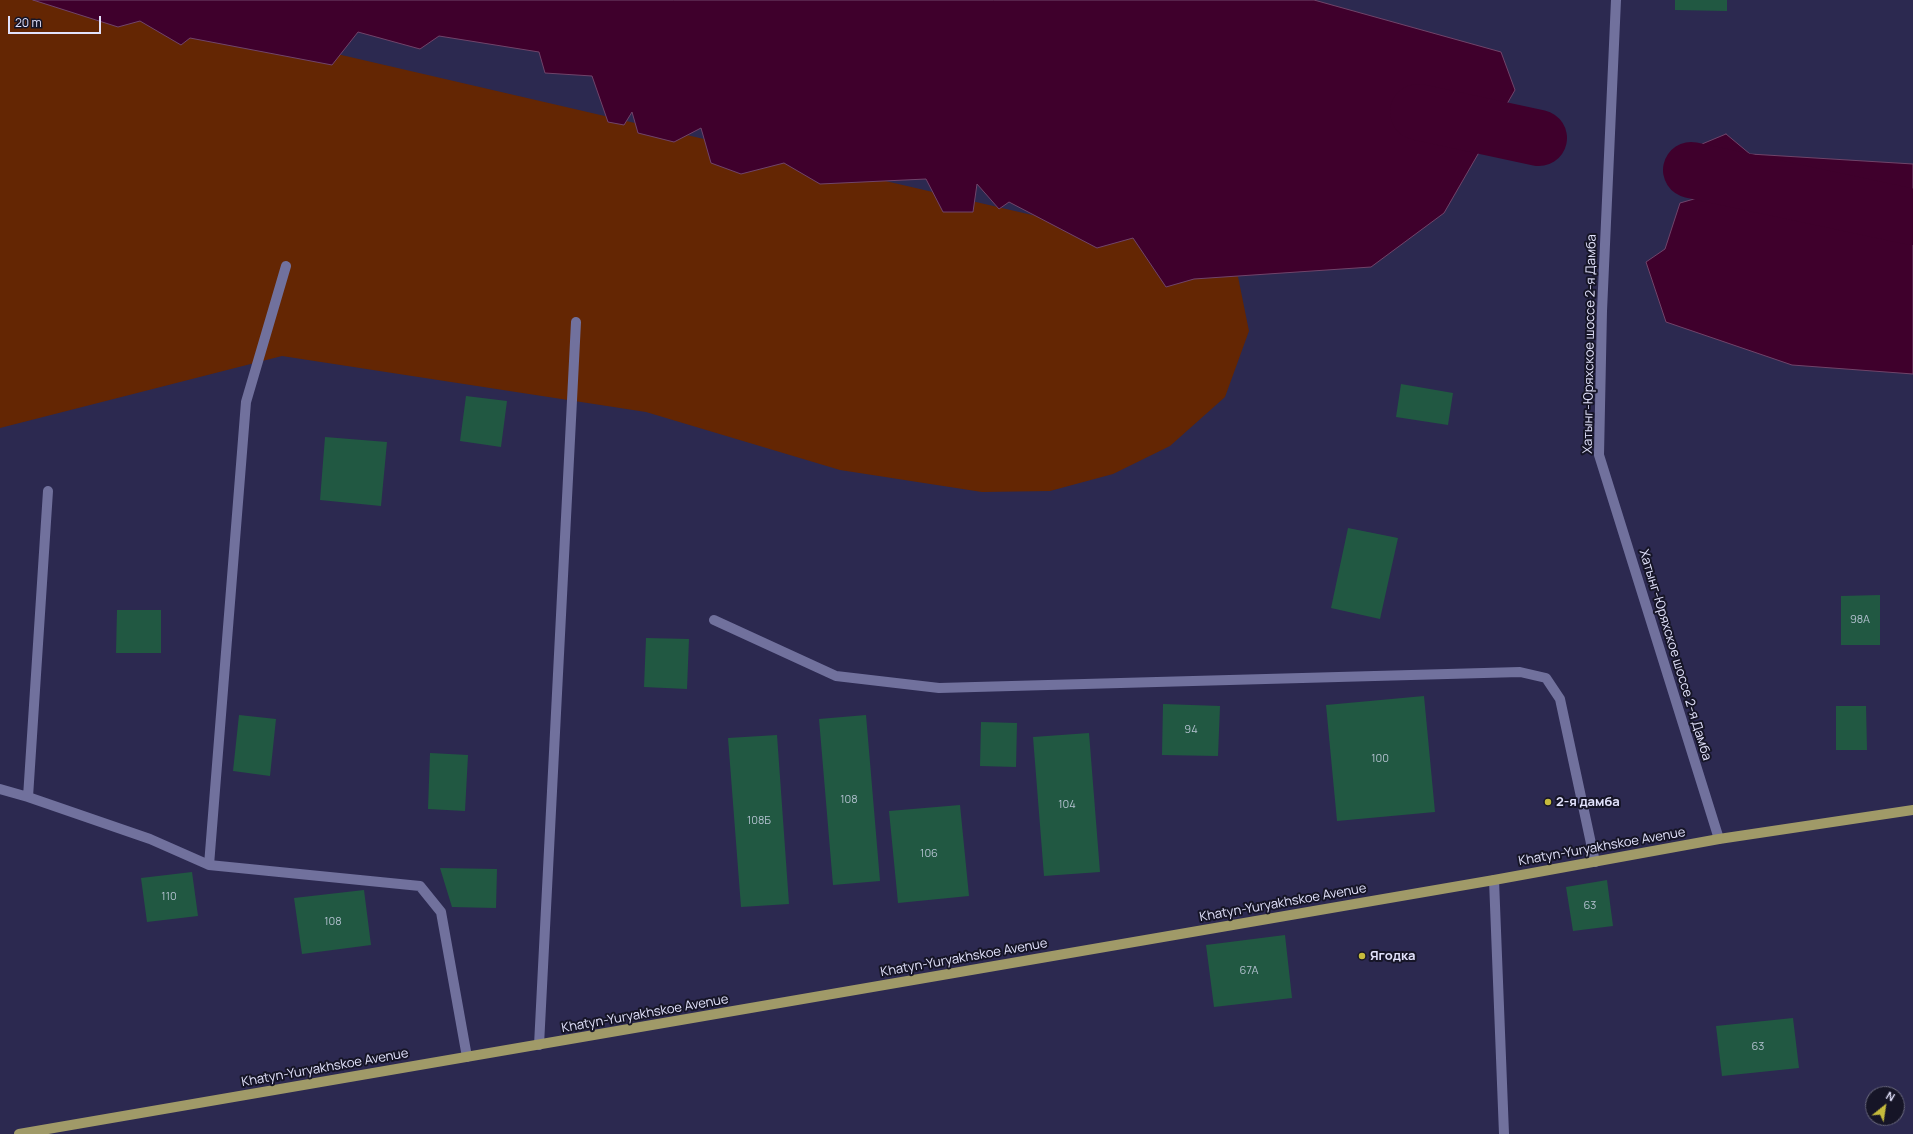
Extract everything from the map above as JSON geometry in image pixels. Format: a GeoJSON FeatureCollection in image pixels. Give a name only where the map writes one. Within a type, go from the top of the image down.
{"type":"FeatureCollection","features":[{"type":"Feature","properties":{"kind":"main road","name":"Khatyn-Yuryakhskoe Avenue"},"geometry":{"type":"LineString","coordinates":[[19,1134],[1494,880],[1719,839],[1913,810]]}},
{"type":"Feature","properties":{"kind":"street","name":"Хатынг-Юряхское шоссе 2-я Дамба"},"geometry":{"type":"LineString","coordinates":[[1616,0],[1602,311],[1599,455],[1719,839]]}},
{"type":"Feature","properties":{"kind":"street"},"geometry":{"type":"LineString","coordinates":[[209,865],[246,402],[286,266]]}},
{"type":"Feature","properties":{"kind":"street"},"geometry":{"type":"LineString","coordinates":[[539,1045],[576,322]]}},
{"type":"Feature","properties":{"kind":"street"},"geometry":{"type":"LineString","coordinates":[[28,797],[48,491]]}},
{"type":"Feature","properties":{"kind":"street"},"geometry":{"type":"LineString","coordinates":[[714,620],[836,676],[939,688],[1520,672],[1546,678],[1560,699],[1595,862]]}},
{"type":"Feature","properties":{"kind":"street"},"geometry":{"type":"LineString","coordinates":[[0,789],[28,797],[150,839],[209,865],[420,886],[441,912],[467,1057]]}},
{"type":"Feature","properties":{"kind":"street"},"geometry":{"type":"LineString","coordinates":[[1494,880],[1504,1134]]}},
{"type":"Feature","properties":{"kind":"shaded area"},"geometry":{"type":"Polygon","coordinates":[[[0,0],[104,0],[1235,262],[1249,331],[1225,397],[1170,446],[1113,474],[1050,491],[982,492],[840,470],[646,412],[282,356],[0,428],[0,0]]]}},
{"type":"Feature","properties":{"kind":"shaded area"},"geometry":{"type":"Polygon","coordinates":[[[33,0],[1314,0],[1501,52],[1515,90],[1444,213],[1371,267],[1194,279],[1166,287],[1133,238],[1097,248],[1009,202],[999,209],[977,184],[973,212],[943,212],[926,179],[820,184],[784,163],[741,174],[711,163],[701,128],[674,142],[638,133],[632,112],[624,125],[608,122],[592,76],[545,73],[539,52],[439,36],[420,49],[358,32],[332,65],[190,38],[181,45],[140,21],[118,27],[33,0]]]}},
{"type":"Feature","properties":{"kind":"shaded area"},"geometry":{"type":"Polygon","coordinates":[[[1726,134],[1750,154],[1913,164],[1913,374],[1792,365],[1666,322],[1646,262],[1665,249],[1680,203],[1715,193],[1702,144],[1726,134]]]}},
{"type":"Feature","properties":{"kind":"building"},"geometry":{"type":"Polygon","coordinates":[[[1675,0],[1727,0],[1727,11],[1675,10],[1675,0]]]}},
{"type":"Feature","properties":{"kind":"building"},"geometry":{"type":"Polygon","coordinates":[[[1401,384],[1453,393],[1448,425],[1396,417],[1401,384]]]}},
{"type":"Feature","properties":{"kind":"building"},"geometry":{"type":"Polygon","coordinates":[[[466,396],[507,401],[501,447],[460,441],[466,396]]]}},
{"type":"Feature","properties":{"kind":"building"},"geometry":{"type":"Polygon","coordinates":[[[325,437],[387,442],[381,506],[320,500],[325,437]]]}},
{"type":"Feature","properties":{"kind":"building"},"geometry":{"type":"Polygon","coordinates":[[[1348,528],[1398,538],[1380,619],[1331,608],[1348,528]]]}},
{"type":"Feature","properties":{"kind":"building"},"geometry":{"type":"Polygon","coordinates":[[[1880,595],[1880,645],[1841,645],[1841,596],[1880,595]]]}},
{"type":"Feature","properties":{"kind":"building"},"geometry":{"type":"Polygon","coordinates":[[[117,610],[161,610],[161,653],[116,653],[117,610]]]}},
{"type":"Feature","properties":{"kind":"building"},"geometry":{"type":"Polygon","coordinates":[[[646,638],[689,639],[687,689],[644,687],[646,638]]]}},
{"type":"Feature","properties":{"kind":"building"},"geometry":{"type":"Polygon","coordinates":[[[1424,696],[1435,812],[1337,821],[1326,705],[1424,696]]]}},
{"type":"Feature","properties":{"kind":"building"},"geometry":{"type":"Polygon","coordinates":[[[1163,704],[1220,706],[1218,756],[1162,755],[1163,704]]]}},
{"type":"Feature","properties":{"kind":"building"},"geometry":{"type":"Polygon","coordinates":[[[1836,706],[1866,706],[1867,750],[1836,750],[1836,706]]]}},
{"type":"Feature","properties":{"kind":"building"},"geometry":{"type":"Polygon","coordinates":[[[239,715],[276,719],[270,776],[233,771],[239,715]]]}},
{"type":"Feature","properties":{"kind":"building"},"geometry":{"type":"Polygon","coordinates":[[[866,715],[880,881],[833,885],[819,719],[866,715]]]}},
{"type":"Feature","properties":{"kind":"building"},"geometry":{"type":"Polygon","coordinates":[[[981,722],[1017,723],[1016,767],[980,766],[981,722]]]}},
{"type":"Feature","properties":{"kind":"building"},"geometry":{"type":"Polygon","coordinates":[[[1089,733],[1100,872],[1044,876],[1033,737],[1089,733]]]}},
{"type":"Feature","properties":{"kind":"building"},"geometry":{"type":"Polygon","coordinates":[[[777,735],[789,904],[741,907],[728,738],[777,735]]]}},
{"type":"Feature","properties":{"kind":"building"},"geometry":{"type":"Polygon","coordinates":[[[430,753],[468,755],[465,811],[428,809],[430,753]]]}},
{"type":"Feature","properties":{"kind":"building"},"geometry":{"type":"Polygon","coordinates":[[[960,805],[969,896],[898,903],[889,811],[960,805]]]}},
{"type":"Feature","properties":{"kind":"building"},"geometry":{"type":"Polygon","coordinates":[[[440,868],[497,869],[496,908],[452,907],[440,868]]]}},
{"type":"Feature","properties":{"kind":"building"},"geometry":{"type":"Polygon","coordinates":[[[192,872],[198,916],[147,922],[141,878],[192,872]]]}},
{"type":"Feature","properties":{"kind":"building"},"geometry":{"type":"Polygon","coordinates":[[[1607,880],[1613,926],[1573,931],[1566,887],[1607,880]]]}},
{"type":"Feature","properties":{"kind":"building"},"geometry":{"type":"Polygon","coordinates":[[[364,890],[371,945],[302,954],[294,898],[364,890]]]}},
{"type":"Feature","properties":{"kind":"building"},"geometry":{"type":"Polygon","coordinates":[[[1285,935],[1292,998],[1214,1007],[1206,945],[1285,935]]]}},
{"type":"Feature","properties":{"kind":"building"},"geometry":{"type":"Polygon","coordinates":[[[1793,1018],[1799,1068],[1722,1076],[1716,1026],[1793,1018]]]}},
{"type":"Feature","properties":{"kind":"waterway"},"geometry":{"type":"LineString","coordinates":[[1418,112],[1539,138]]}},
{"type":"Feature","properties":{"kind":"waterway"},"geometry":{"type":"LineString","coordinates":[[1691,170],[1913,217]]}},
{"type":"Feature","properties":{"kind":"place","name":"2-я дамба"},"geometry":{"type":"Point","coordinates":[1548,802]}},
{"type":"Feature","properties":{"kind":"place","name":"Ягодка"},"geometry":{"type":"Point","coordinates":[1362,956]}}]}
